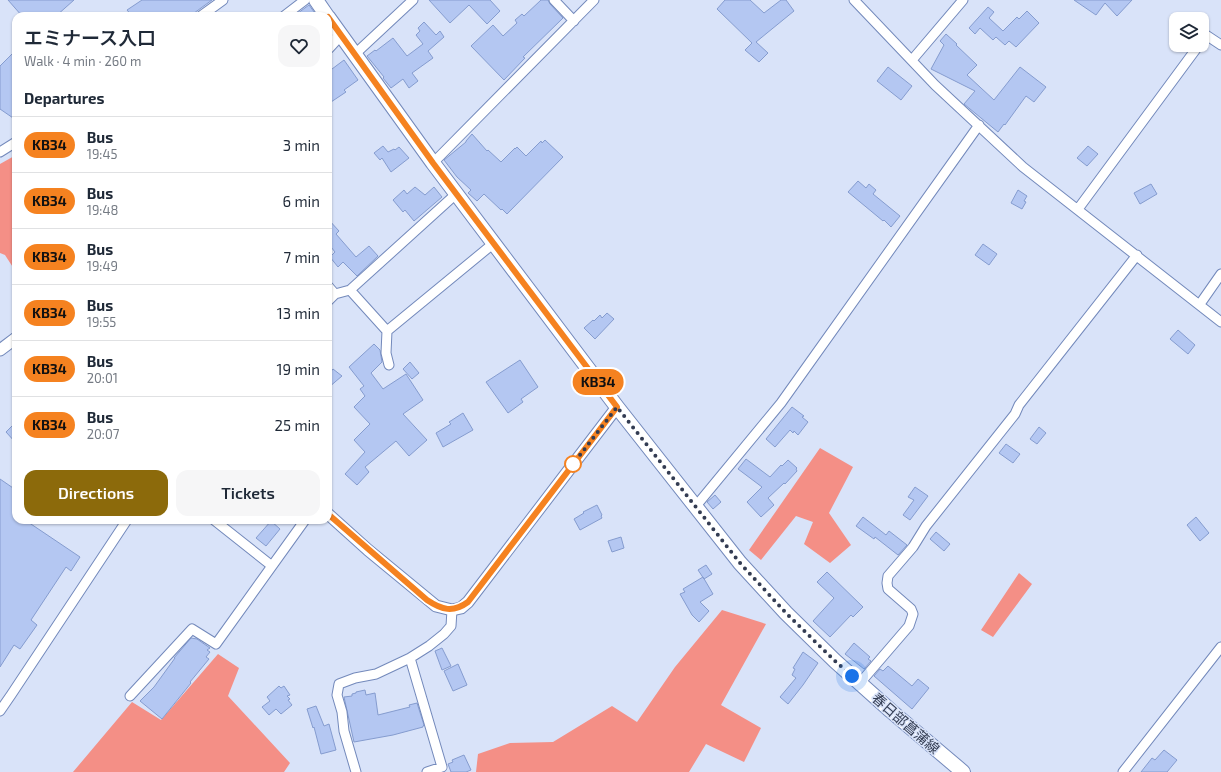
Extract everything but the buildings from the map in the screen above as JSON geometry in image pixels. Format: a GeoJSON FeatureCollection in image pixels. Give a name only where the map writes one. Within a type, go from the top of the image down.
{"type":"FeatureCollection","features":[{"type":"Feature","properties":{"kind":"main road","name":"春日部菖蒲線"},"geometry":{"type":"LineString","coordinates":[[316,0],[324,12]]}},
{"type":"Feature","properties":{"kind":"main road","name":"春日部菖蒲線"},"geometry":{"type":"LineString","coordinates":[[332,23],[456,194],[617,407],[740,563],[786,613],[835,661],[963,772]]}},
{"type":"Feature","properties":{"kind":"street"},"geometry":{"type":"LineString","coordinates":[[206,12],[223,0]]}},
{"type":"Feature","properties":{"kind":"street"},"geometry":{"type":"LineString","coordinates":[[289,12],[305,0]]}},
{"type":"Feature","properties":{"kind":"street"},"geometry":{"type":"LineString","coordinates":[[354,54],[413,0]]}},
{"type":"Feature","properties":{"kind":"street"},"geometry":{"type":"LineString","coordinates":[[554,0],[574,20]]}},
{"type":"Feature","properties":{"kind":"street"},"geometry":{"type":"LineString","coordinates":[[433,163],[594,0]]}},
{"type":"Feature","properties":{"kind":"street"},"geometry":{"type":"LineString","coordinates":[[854,0],[936,85],[1023,167],[1200,304],[1221,322]]}},
{"type":"Feature","properties":{"kind":"street"},"geometry":{"type":"LineString","coordinates":[[912,60],[963,0]]}},
{"type":"Feature","properties":{"kind":"street"},"geometry":{"type":"LineString","coordinates":[[332,44],[340,35]]}},
{"type":"Feature","properties":{"kind":"street"},"geometry":{"type":"LineString","coordinates":[[1209,37],[1221,45]]}},
{"type":"Feature","properties":{"kind":"street"},"geometry":{"type":"LineString","coordinates":[[1078,209],[1194,52]]}},
{"type":"Feature","properties":{"kind":"street"},"geometry":{"type":"LineString","coordinates":[[696,506],[781,403],[979,125]]}},
{"type":"Feature","properties":{"kind":"street"},"geometry":{"type":"LineString","coordinates":[[0,152],[12,144]]}},
{"type":"Feature","properties":{"kind":"street"},"geometry":{"type":"LineString","coordinates":[[332,297],[335,294],[350,290],[456,194]]}},
{"type":"Feature","properties":{"kind":"street"},"geometry":{"type":"LineString","coordinates":[[387,331],[494,243]]}},
{"type":"Feature","properties":{"kind":"street"},"geometry":{"type":"LineString","coordinates":[[860,683],[912,621],[913,614],[911,609],[888,590],[888,576],[913,547],[926,526],[1015,414],[1019,405],[1137,255]]}},
{"type":"Feature","properties":{"kind":"street"},"geometry":{"type":"LineString","coordinates":[[1200,304],[1221,274]]}},
{"type":"Feature","properties":{"kind":"street"},"geometry":{"type":"LineString","coordinates":[[350,290],[387,331],[386,353],[389,365]]}},
{"type":"Feature","properties":{"kind":"street"},"geometry":{"type":"LineString","coordinates":[[332,291],[335,294]]}},
{"type":"Feature","properties":{"kind":"street"},"geometry":{"type":"LineString","coordinates":[[0,350],[12,341]]}},
{"type":"Feature","properties":{"kind":"street"},"geometry":{"type":"LineString","coordinates":[[332,517],[427,600],[436,606],[452,610],[461,608],[468,602],[617,407]]}},
{"type":"Feature","properties":{"kind":"street"},"geometry":{"type":"LineString","coordinates":[[0,711],[124,524]]}},
{"type":"Feature","properties":{"kind":"street"},"geometry":{"type":"LineString","coordinates":[[219,524],[272,566]]}},
{"type":"Feature","properties":{"kind":"street"},"geometry":{"type":"LineString","coordinates":[[130,696],[192,629],[216,644],[302,524]]}},
{"type":"Feature","properties":{"kind":"street"},"geometry":{"type":"LineString","coordinates":[[356,772],[344,731],[342,712],[337,695],[339,684],[355,678],[376,674],[410,658],[444,634],[451,626],[452,610]]}},
{"type":"Feature","properties":{"kind":"street"},"geometry":{"type":"LineString","coordinates":[[1123,772],[1221,647]]}},
{"type":"Feature","properties":{"kind":"street"},"geometry":{"type":"LineString","coordinates":[[410,658],[442,767],[427,772]]}},
{"type":"Feature","properties":{"kind":"shaded area"},"geometry":{"type":"Polygon","coordinates":[[[12,157],[12,266],[5,255],[0,253],[0,164],[12,157]]]}},
{"type":"Feature","properties":{"kind":"shaded area"},"geometry":{"type":"Polygon","coordinates":[[[820,448],[853,467],[829,513],[851,545],[830,563],[804,544],[813,522],[796,516],[761,560],[749,550],[820,448]]]}},
{"type":"Feature","properties":{"kind":"shaded area"},"geometry":{"type":"Polygon","coordinates":[[[1019,573],[1032,584],[993,637],[981,630],[1019,573]]]}},
{"type":"Feature","properties":{"kind":"shaded area"},"geometry":{"type":"Polygon","coordinates":[[[722,610],[766,624],[721,705],[761,728],[744,762],[706,744],[689,772],[476,772],[478,754],[510,743],[553,742],[612,706],[637,722],[675,667],[722,610]]]}},
{"type":"Feature","properties":{"kind":"shaded area"},"geometry":{"type":"Polygon","coordinates":[[[218,654],[239,668],[228,696],[290,763],[284,772],[73,772],[132,702],[161,720],[218,654]]]}},
{"type":"Feature","properties":{"kind":"bus line","name":"KB34"},"geometry":{"type":"LineString","coordinates":[[332,23],[433,163],[617,407],[468,602],[461,608],[452,610],[444,609],[427,600],[332,518]]}},
{"type":"Feature","properties":{"kind":"route"},"geometry":{"type":"LineString","coordinates":[[573,464],[570,468],[617,407],[740,563],[786,613],[852,676]]}}]}
